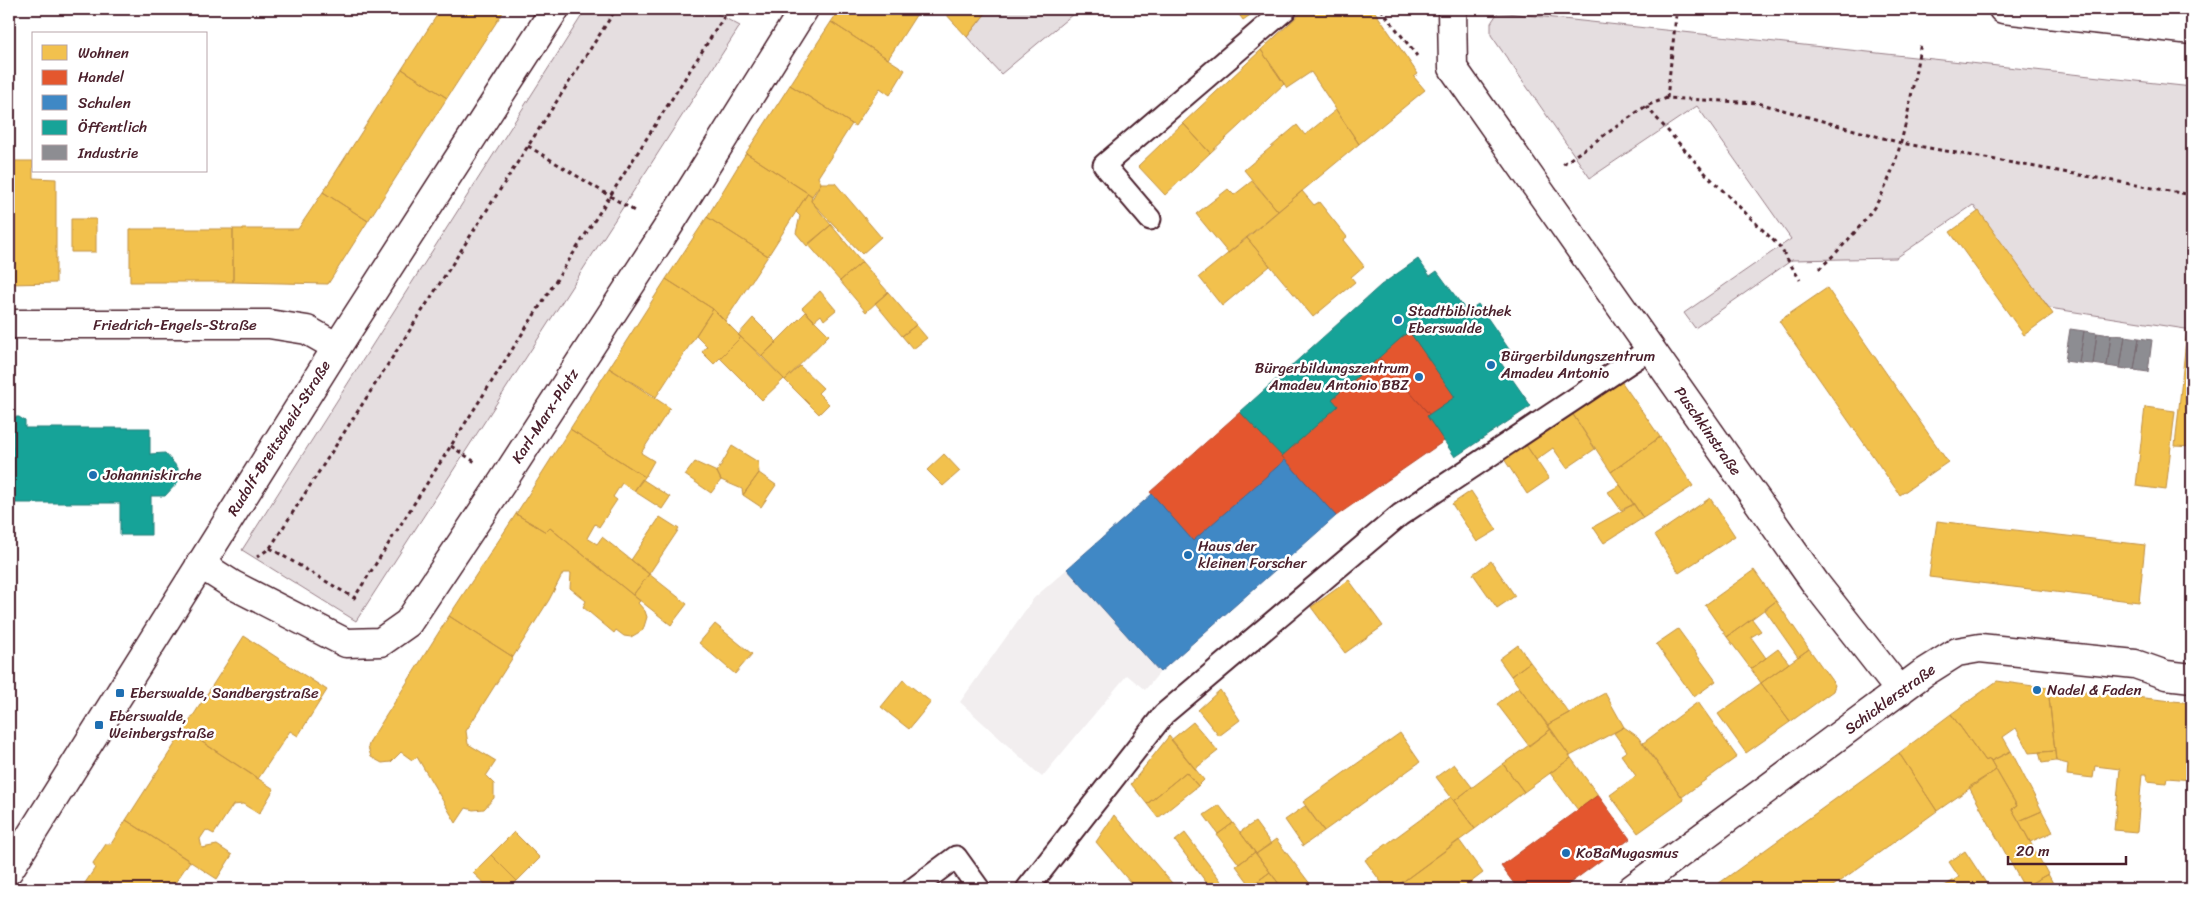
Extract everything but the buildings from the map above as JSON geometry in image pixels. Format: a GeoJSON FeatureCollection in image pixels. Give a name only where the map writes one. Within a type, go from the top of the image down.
{"type":"FeatureCollection","features":[{"type":"Feature","properties":{"kind":"street","name":"Rudolf-Breitscheid-Straße"},"geometry":{"type":"LineString","coordinates":[[9,870],[337,347],[555,9]]}},
{"type":"Feature","properties":{"kind":"street","name":"Karl-Marx-Platz"},"geometry":{"type":"LineString","coordinates":[[200,564],[233,585],[346,644],[381,642],[408,623],[666,230],[804,9]]}},
{"type":"Feature","properties":{"kind":"street"},"geometry":{"type":"LineString","coordinates":[[1452,9],[1453,68]]}},
{"type":"Feature","properties":{"kind":"street"},"geometry":{"type":"LineString","coordinates":[[2003,9],[2192,30]]}},
{"type":"Feature","properties":{"kind":"street","name":"Puschkinstraße"},"geometry":{"type":"LineString","coordinates":[[1453,68],[1816,584],[1900,691]]}},
{"type":"Feature","properties":{"kind":"street","name":"Friedrich-Engels-Straße"},"geometry":{"type":"LineString","coordinates":[[9,324],[269,324],[307,330],[337,347]]}},
{"type":"Feature","properties":{"kind":"street","name":"Schicklerstraße"},"geometry":{"type":"LineString","coordinates":[[1632,889],[1900,691],[1957,652],[1980,648],[2135,664],[2166,675],[2192,678]]}},
{"type":"Feature","properties":{"kind":"lane"},"geometry":{"type":"LineString","coordinates":[[1150,219],[1104,165],[1286,9]]}},
{"type":"Feature","properties":{"kind":"lane"},"geometry":{"type":"LineString","coordinates":[[1027,889],[1164,714],[1400,516],[1650,349]]}},
{"type":"Feature","properties":{"kind":"lane"},"geometry":{"type":"LineString","coordinates":[[913,889],[956,857],[979,889]]}},
{"type":"Feature","properties":{"kind":"path"},"geometry":{"type":"LineString","coordinates":[[233,585],[256,558],[270,548],[616,9]]}},
{"type":"Feature","properties":{"kind":"path"},"geometry":{"type":"LineString","coordinates":[[270,548],[354,598],[729,9]]}},
{"type":"Feature","properties":{"kind":"path"},"geometry":{"type":"LineString","coordinates":[[1381,9],[1427,70],[1453,68]]}},
{"type":"Feature","properties":{"kind":"path"},"geometry":{"type":"LineString","coordinates":[[1667,98],[1676,16]]}},
{"type":"Feature","properties":{"kind":"path"},"geometry":{"type":"LineString","coordinates":[[1819,269],[1846,244],[1883,193],[1901,143],[1921,43]]}},
{"type":"Feature","properties":{"kind":"path"},"geometry":{"type":"LineString","coordinates":[[1534,185],[1646,106],[1667,98],[1758,103],[1901,143],[2192,195]]}},
{"type":"Feature","properties":{"kind":"path"},"geometry":{"type":"LineString","coordinates":[[1646,106],[1706,174],[1780,247],[1800,280]]}},
{"type":"Feature","properties":{"kind":"path"},"geometry":{"type":"LineString","coordinates":[[528,146],[666,230]]}},
{"type":"Feature","properties":{"kind":"shaded area"},"geometry":{"type":"Polygon","coordinates":[[[586,9],[708,9],[740,26],[356,621],[242,550],[586,9]]]}},
{"type":"Feature","properties":{"kind":"shaded area"},"geometry":{"type":"Polygon","coordinates":[[[989,9],[1079,9],[1001,74],[967,37],[989,9]]]}},
{"type":"Feature","properties":{"kind":"shaded area"},"geometry":{"type":"Polygon","coordinates":[[[1498,12],[2192,87],[2192,330],[2049,308],[1973,205],[1896,258],[1792,260],[1695,328],[1684,313],[1791,239],[1697,106],[1590,178],[1491,35],[1491,23],[1498,12]]]}},
{"type":"Feature","properties":{"kind":"shaded area"},"geometry":{"type":"Polygon","coordinates":[[[1067,569],[1160,672],[1145,690],[1127,675],[1042,777],[960,702],[1034,598],[1067,569]]]}},
{"type":"Feature","properties":{"kind":"place","name":"Stadtbibliothek Eberswalde"},"geometry":{"type":"Point","coordinates":[1398,320]}},
{"type":"Feature","properties":{"kind":"place","name":"Bürgerbildungszentrum Amadeu Antonio"},"geometry":{"type":"Point","coordinates":[1491,365]}},
{"type":"Feature","properties":{"kind":"place","name":"Bürgerbildungszentrum Amadeu Antonio BBZ"},"geometry":{"type":"Point","coordinates":[1419,377]}},
{"type":"Feature","properties":{"kind":"place","name":"Johanniskirche"},"geometry":{"type":"Point","coordinates":[93,475]}},
{"type":"Feature","properties":{"kind":"place","name":"Haus der kleinen Forscher"},"geometry":{"type":"Point","coordinates":[1188,555]}},
{"type":"Feature","properties":{"kind":"place","name":"Nadel & Faden"},"geometry":{"type":"Point","coordinates":[2037,690]}},
{"type":"Feature","properties":{"kind":"place","name":"Eberswalde, Sandbergstraße"},"geometry":{"type":"Point","coordinates":[120,693]}},
{"type":"Feature","properties":{"kind":"place","name":"Eberswalde, Weinbergstraße"},"geometry":{"type":"Point","coordinates":[99,725]}},
{"type":"Feature","properties":{"kind":"place","name":"KoBaMugasmus"},"geometry":{"type":"Point","coordinates":[1566,853]}}]}
